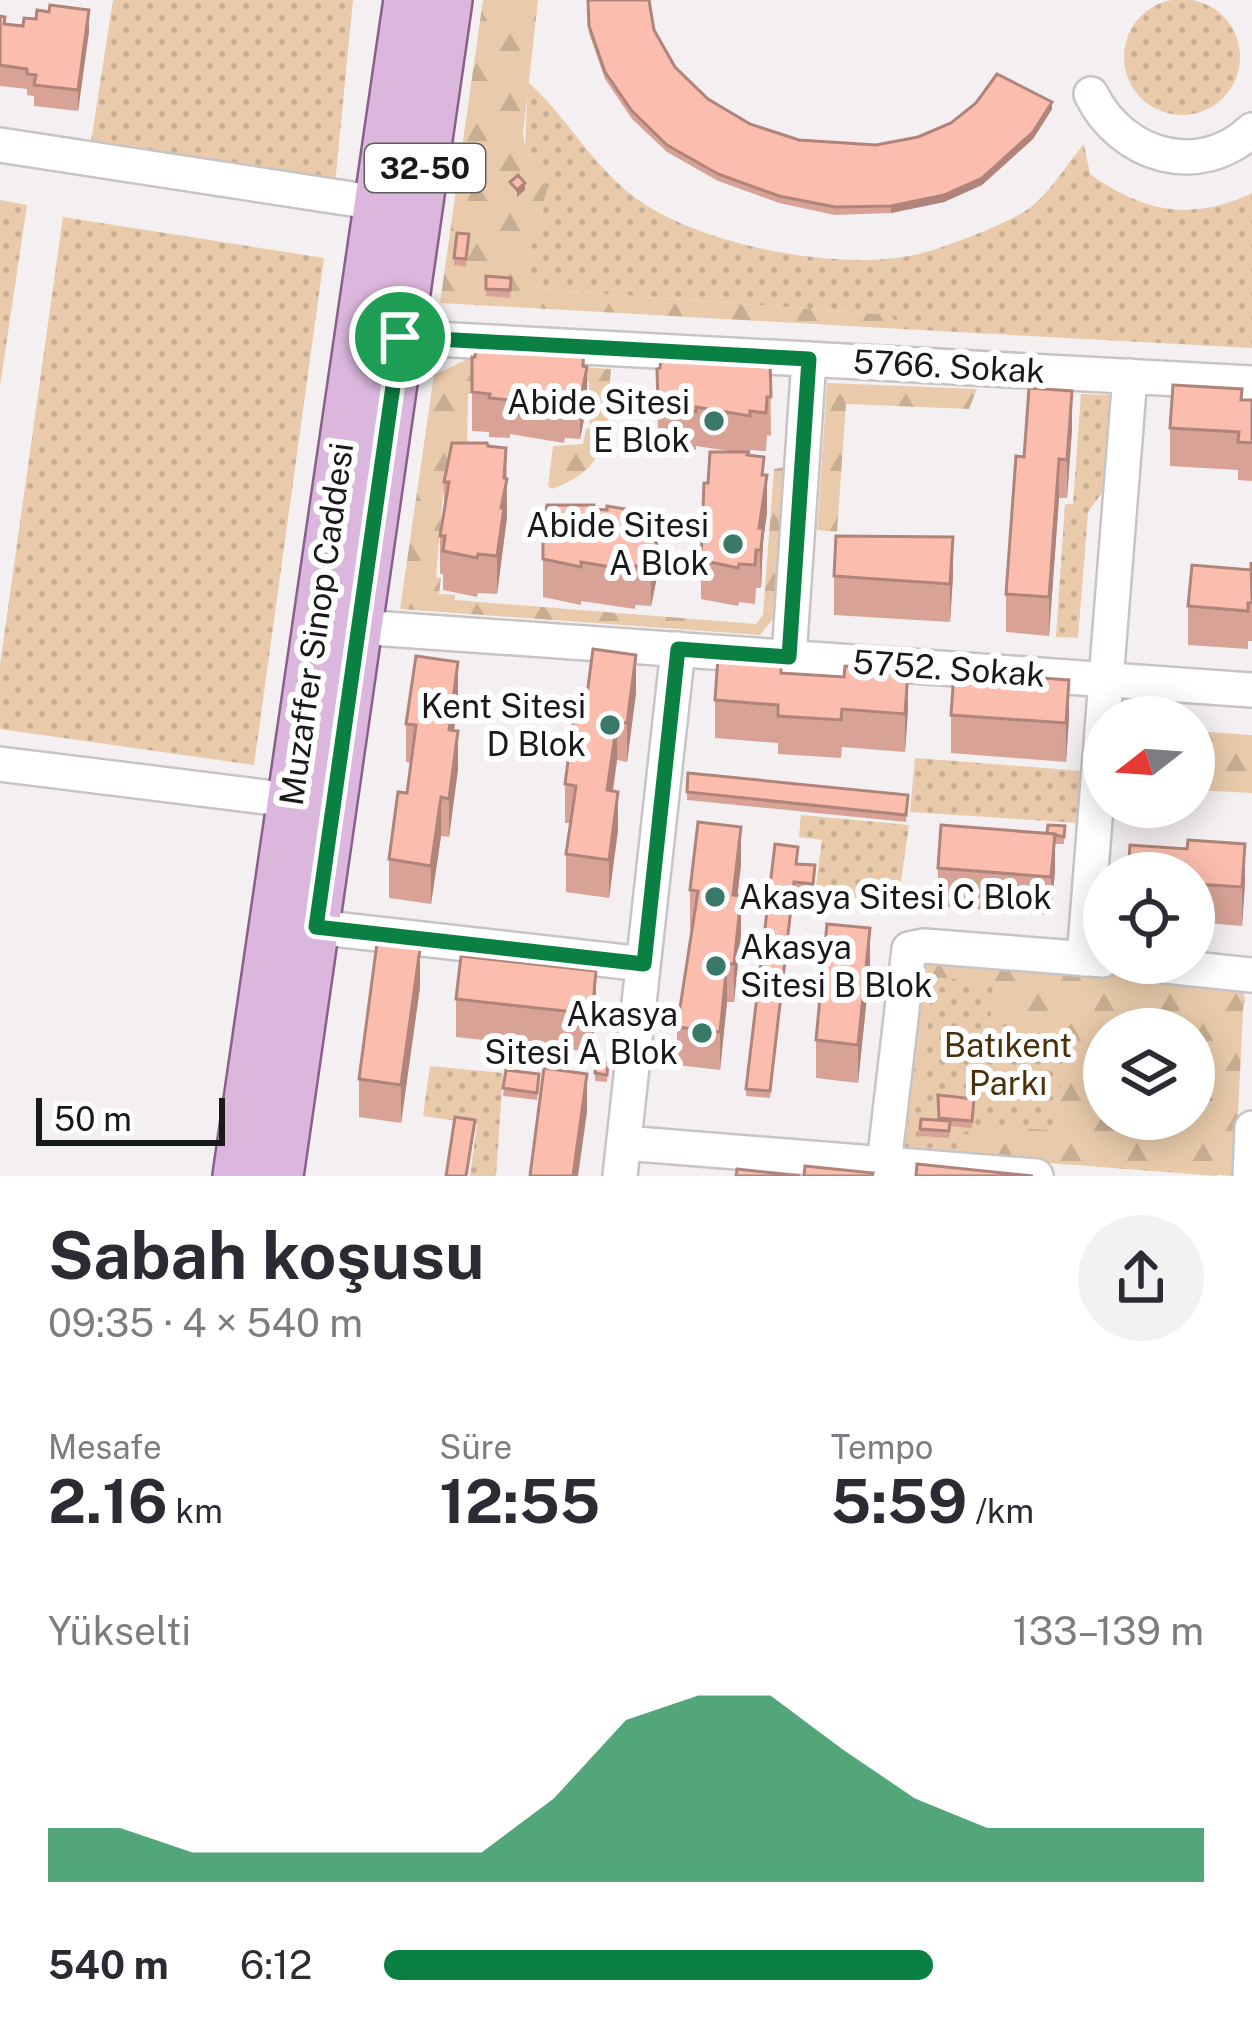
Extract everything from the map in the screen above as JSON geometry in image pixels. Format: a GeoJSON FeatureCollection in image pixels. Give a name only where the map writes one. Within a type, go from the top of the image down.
{"type":"FeatureCollection","features":[{"type":"Feature","properties":{"kind":"main road","name":"Muzaffer Sinop Caddesi"},"geometry":{"type":"LineString","coordinates":[[280,1176],[358,626],[379,336],[378,203],[407,0]]}},
{"type":"Feature","properties":{"kind":"main road","name":"Muzaffer Sinop Caddesi"},"geometry":{"type":"LineString","coordinates":[[236,1176],[290,800],[449,0]]}},
{"type":"Feature","properties":{"kind":"street"},"geometry":{"type":"LineString","coordinates":[[1091,94],[1125,139],[1165,156],[1208,155],[1252,130]]}},
{"type":"Feature","properties":{"kind":"street"},"geometry":{"type":"LineString","coordinates":[[0,145],[378,203]]}},
{"type":"Feature","properties":{"kind":"street","name":"5766. Sokak"},"geometry":{"type":"LineString","coordinates":[[379,336],[1252,383]]}},
{"type":"Feature","properties":{"kind":"street"},"geometry":{"type":"LineString","coordinates":[[789,657],[809,359]]}},
{"type":"Feature","properties":{"kind":"street"},"geometry":{"type":"LineString","coordinates":[[1099,852],[1106,680],[1130,376]]}},
{"type":"Feature","properties":{"kind":"street","name":"5752. Sokak"},"geometry":{"type":"LineString","coordinates":[[358,626],[1252,690]]}},
{"type":"Feature","properties":{"kind":"street"},"geometry":{"type":"LineString","coordinates":[[678,649],[622,1160],[884,1163],[1036,1176]]}},
{"type":"Feature","properties":{"kind":"street"},"geometry":{"type":"LineString","coordinates":[[0,764],[290,800]]}},
{"type":"Feature","properties":{"kind":"street"},"geometry":{"type":"LineString","coordinates":[[316,927],[644,964]]}},
{"type":"Feature","properties":{"kind":"street"},"geometry":{"type":"LineString","coordinates":[[884,1163],[909,949],[924,946],[1083,959]]}},
{"type":"Feature","properties":{"kind":"street"},"geometry":{"type":"LineString","coordinates":[[1215,971],[1252,975]]}},
{"type":"Feature","properties":{"kind":"street"},"geometry":{"type":"LineString","coordinates":[[1250,1176],[1252,1128]]}},
{"type":"Feature","properties":{"kind":"green space"},"geometry":{"type":"Polygon","coordinates":[[[1182,-1],[1204,4],[1223,16],[1235,35],[1240,57],[1235,79],[1223,98],[1204,110],[1182,115],[1160,110],[1141,98],[1129,79],[1124,57],[1129,35],[1141,16],[1160,4],[1182,-1]]]}},
{"type":"Feature","properties":{"kind":"green space"},"geometry":{"type":"Polygon","coordinates":[[[113,0],[353,0],[335,184],[90,148],[113,0]]]}},
{"type":"Feature","properties":{"kind":"green space"},"geometry":{"type":"Polygon","coordinates":[[[483,0],[538,0],[523,135],[547,190],[524,273],[530,284],[540,289],[890,315],[902,329],[440,303],[483,0]]]}},
{"type":"Feature","properties":{"kind":"green space"},"geometry":{"type":"Polygon","coordinates":[[[528,82],[604,170],[633,196],[687,226],[789,254],[886,259],[959,241],[1032,206],[1084,144],[1090,174],[1148,204],[1168,209],[1208,208],[1252,193],[1252,348],[902,329],[889,315],[540,289],[524,273],[547,190],[525,147],[528,82]]]}},
{"type":"Feature","properties":{"kind":"green space"},"geometry":{"type":"Polygon","coordinates":[[[0,200],[27,205],[0,386],[0,200]]]}},
{"type":"Feature","properties":{"kind":"green space"},"geometry":{"type":"Polygon","coordinates":[[[63,217],[324,258],[254,765],[0,729],[0,665],[63,217]]]}},
{"type":"Feature","properties":{"kind":"green space"},"geometry":{"type":"Polygon","coordinates":[[[468,359],[611,369],[607,426],[604,442],[588,469],[552,489],[548,486],[553,446],[583,444],[590,428],[589,382],[559,380],[468,394],[467,450],[443,495],[436,577],[441,578],[439,594],[455,595],[455,600],[756,624],[763,615],[774,469],[784,467],[773,619],[760,635],[400,609],[434,375],[468,359]]]}},
{"type":"Feature","properties":{"kind":"green space"},"geometry":{"type":"Polygon","coordinates":[[[827,383],[977,389],[969,409],[846,404],[837,532],[817,530],[827,383]]]}},
{"type":"Feature","properties":{"kind":"green space"},"geometry":{"type":"Polygon","coordinates":[[[1081,394],[1112,395],[1104,490],[1088,512],[1078,638],[1056,637],[1065,504],[1073,504],[1081,394]]]}},
{"type":"Feature","properties":{"kind":"green space"},"geometry":{"type":"Polygon","coordinates":[[[1215,732],[1252,735],[1252,793],[1215,791],[1215,732]]]}},
{"type":"Feature","properties":{"kind":"green space"},"geometry":{"type":"Polygon","coordinates":[[[915,758],[1082,771],[1078,823],[910,812],[915,758]]]}},
{"type":"Feature","properties":{"kind":"green space"},"geometry":{"type":"Polygon","coordinates":[[[801,815],[909,825],[898,903],[815,894],[822,840],[799,837],[801,815]]]}},
{"type":"Feature","properties":{"kind":"green space"},"geometry":{"type":"Polygon","coordinates":[[[926,960],[1083,972],[1083,984],[1215,983],[1244,990],[1235,1176],[960,1156],[962,1134],[982,1135],[984,1125],[1057,1131],[1062,1061],[988,1056],[993,982],[932,977],[922,1091],[904,1090],[917,971],[926,960]]]}},
{"type":"Feature","properties":{"kind":"green space","name":"Batıkent Parkı"},"geometry":{"type":"Polygon","coordinates":[[[929,960],[1083,972],[1083,984],[1233,984],[1245,998],[1217,1176],[900,1148],[929,960]]]}},
{"type":"Feature","properties":{"kind":"green space"},"geometry":{"type":"Polygon","coordinates":[[[430,1066],[503,1073],[496,1176],[470,1176],[477,1124],[423,1116],[430,1066]]]}},
{"type":"Feature","properties":{"kind":"building"},"geometry":{"type":"Polygon","coordinates":[[[588,0],[649,0],[654,30],[675,67],[708,99],[750,124],[799,140],[876,145],[918,137],[951,123],[976,103],[997,74],[1052,102],[1033,132],[982,178],[944,195],[891,206],[835,207],[779,196],[718,174],[667,145],[632,111],[605,72],[589,26],[588,0]]]}},
{"type":"Feature","properties":{"kind":"building"},"geometry":{"type":"Polygon","coordinates":[[[50,5],[89,10],[78,90],[34,85],[36,75],[27,74],[27,69],[0,65],[0,16],[5,17],[4,24],[23,26],[24,18],[36,19],[37,10],[49,12],[50,5]]]}},
{"type":"Feature","properties":{"kind":"building"},"geometry":{"type":"Polygon","coordinates":[[[518,175],[525,183],[517,190],[510,182],[518,175]]]}},
{"type":"Feature","properties":{"kind":"building"},"geometry":{"type":"Polygon","coordinates":[[[457,233],[469,234],[466,259],[454,258],[457,233]]]}},
{"type":"Feature","properties":{"kind":"building"},"geometry":{"type":"Polygon","coordinates":[[[486,276],[511,278],[510,290],[486,289],[486,276]]]}},
{"type":"Feature","properties":{"kind":"building"},"geometry":{"type":"Polygon","coordinates":[[[476,338],[584,347],[583,366],[587,367],[580,401],[565,400],[564,405],[472,392],[476,338]]]}},
{"type":"Feature","properties":{"kind":"building"},"geometry":{"type":"Polygon","coordinates":[[[662,350],[770,359],[771,397],[767,397],[766,413],[750,411],[750,416],[696,407],[696,412],[658,404],[662,350]]]}},
{"type":"Feature","properties":{"kind":"building"},"geometry":{"type":"Polygon","coordinates":[[[1173,385],[1242,389],[1241,400],[1252,400],[1252,443],[1238,442],[1239,432],[1170,428],[1173,385]]]}},
{"type":"Feature","properties":{"kind":"building"},"geometry":{"type":"Polygon","coordinates":[[[1029,388],[1072,391],[1067,460],[1059,459],[1049,597],[1006,594],[1016,456],[1024,457],[1029,388]]]}},
{"type":"Feature","properties":{"kind":"building"},"geometry":{"type":"Polygon","coordinates":[[[452,443],[506,448],[497,556],[478,554],[477,558],[443,551],[445,536],[440,536],[449,482],[444,482],[452,443]]]}},
{"type":"Feature","properties":{"kind":"building","name":"Abide Sitesi A Blok"},"geometry":{"type":"Polygon","coordinates":[[[710,452],[764,457],[762,475],[767,475],[759,528],[763,528],[755,565],[739,564],[738,568],[701,560],[710,452]]]}},
{"type":"Feature","properties":{"kind":"building"},"geometry":{"type":"Polygon","coordinates":[[[547,505],[594,505],[594,509],[607,510],[607,506],[655,514],[653,533],[658,533],[651,568],[635,566],[635,571],[581,562],[581,567],[543,559],[547,505]]]}},
{"type":"Feature","properties":{"kind":"building"},"geometry":{"type":"Polygon","coordinates":[[[836,536],[953,537],[950,584],[834,576],[836,536]]]}},
{"type":"Feature","properties":{"kind":"building"},"geometry":{"type":"Polygon","coordinates":[[[1251,562],[1252,603],[1248,611],[1188,606],[1192,565],[1251,570],[1251,562]]]}},
{"type":"Feature","properties":{"kind":"building"},"geometry":{"type":"Polygon","coordinates":[[[593,649],[636,655],[627,723],[617,722],[607,790],[618,792],[609,860],[566,854],[576,786],[565,784],[574,716],[584,718],[593,649]]]}},
{"type":"Feature","properties":{"kind":"building"},"geometry":{"type":"Polygon","coordinates":[[[416,656],[458,662],[449,730],[458,731],[449,799],[441,797],[431,866],[389,859],[398,792],[407,793],[416,725],[406,724],[416,656]]]}},
{"type":"Feature","properties":{"kind":"building"},"geometry":{"type":"Polygon","coordinates":[[[718,657],[781,662],[781,673],[844,677],[845,666],[908,671],[905,714],[842,709],[841,720],[778,716],[778,705],[715,700],[718,657]]]}},
{"type":"Feature","properties":{"kind":"building"},"geometry":{"type":"Polygon","coordinates":[[[954,672],[1069,680],[1066,723],[951,715],[954,672]]]}},
{"type":"Feature","properties":{"kind":"building"},"geometry":{"type":"Polygon","coordinates":[[[688,773],[908,795],[906,815],[687,792],[688,773]]]}},
{"type":"Feature","properties":{"kind":"building"},"geometry":{"type":"Polygon","coordinates":[[[698,822],[741,827],[733,895],[741,896],[720,1032],[677,1027],[698,891],[690,890],[698,822]]]}},
{"type":"Feature","properties":{"kind":"building"},"geometry":{"type":"Polygon","coordinates":[[[941,825],[1055,834],[1051,877],[938,868],[941,825]]]}},
{"type":"Feature","properties":{"kind":"building"},"geometry":{"type":"Polygon","coordinates":[[[1048,825],[1065,826],[1064,837],[1047,833],[1048,825]]]}},
{"type":"Feature","properties":{"kind":"building"},"geometry":{"type":"Polygon","coordinates":[[[1188,840],[1245,844],[1242,887],[1215,885],[1215,852],[1130,852],[1130,845],[1187,849],[1188,840]]]}},
{"type":"Feature","properties":{"kind":"building"},"geometry":{"type":"Polygon","coordinates":[[[775,844],[798,847],[796,864],[815,865],[813,884],[794,882],[770,1091],[746,1089],[775,844]]]}},
{"type":"Feature","properties":{"kind":"building"},"geometry":{"type":"Polygon","coordinates":[[[827,924],[870,928],[858,1045],[816,1040],[827,924]]]}},
{"type":"Feature","properties":{"kind":"building"},"geometry":{"type":"Polygon","coordinates":[[[377,943],[420,949],[401,1085],[359,1079],[377,943]]]}},
{"type":"Feature","properties":{"kind":"building"},"geometry":{"type":"Polygon","coordinates":[[[461,956],[596,971],[592,1014],[456,999],[461,956]]]}},
{"type":"Feature","properties":{"kind":"building"},"geometry":{"type":"Polygon","coordinates":[[[596,1062],[608,1063],[607,1075],[595,1073],[596,1062]]]}},
{"type":"Feature","properties":{"kind":"building"},"geometry":{"type":"Polygon","coordinates":[[[544,1068],[587,1074],[573,1176],[530,1176],[544,1068]]]}},
{"type":"Feature","properties":{"kind":"building"},"geometry":{"type":"Polygon","coordinates":[[[506,1070],[539,1074],[537,1093],[503,1088],[506,1070]]]}},
{"type":"Feature","properties":{"kind":"building"},"geometry":{"type":"Polygon","coordinates":[[[938,1095],[974,1099],[972,1121],[939,1118],[938,1095]]]}},
{"type":"Feature","properties":{"kind":"building"},"geometry":{"type":"Polygon","coordinates":[[[455,1117],[475,1120],[466,1176],[446,1176],[455,1117]]]}},
{"type":"Feature","properties":{"kind":"building"},"geometry":{"type":"Polygon","coordinates":[[[921,1119],[950,1121],[949,1131],[920,1129],[921,1119]]]}},
{"type":"Feature","properties":{"kind":"building"},"geometry":{"type":"Polygon","coordinates":[[[917,1164],[1033,1176],[916,1176],[917,1164]]]}},
{"type":"Feature","properties":{"kind":"building"},"geometry":{"type":"Polygon","coordinates":[[[805,1166],[873,1173],[804,1176],[805,1166]]]}},
{"type":"Feature","properties":{"kind":"building"},"geometry":{"type":"Polygon","coordinates":[[[737,1169],[800,1176],[736,1176],[737,1169]]]}},
{"type":"Feature","properties":{"kind":"place","name":"Abide Sitesi E Blok"},"geometry":{"type":"Point","coordinates":[714,421]}},
{"type":"Feature","properties":{"kind":"place","name":"Abide Sitesi A Blok"},"geometry":{"type":"Point","coordinates":[733,544]}},
{"type":"Feature","properties":{"kind":"place","name":"Kent Sitesi D Blok"},"geometry":{"type":"Point","coordinates":[610,725]}},
{"type":"Feature","properties":{"kind":"place","name":"Akasya Sitesi C Blok"},"geometry":{"type":"Point","coordinates":[715,897]}},
{"type":"Feature","properties":{"kind":"place","name":"Akasya Sitesi B Blok"},"geometry":{"type":"Point","coordinates":[716,966]}},
{"type":"Feature","properties":{"kind":"place","name":"Akasya Sitesi A Blok"},"geometry":{"type":"Point","coordinates":[702,1033]}},
{"type":"Feature","properties":{"kind":"route"},"geometry":{"type":"LineString","coordinates":[[400,337],[809,359],[789,657],[678,649],[644,964],[316,927],[400,337]]}}]}
